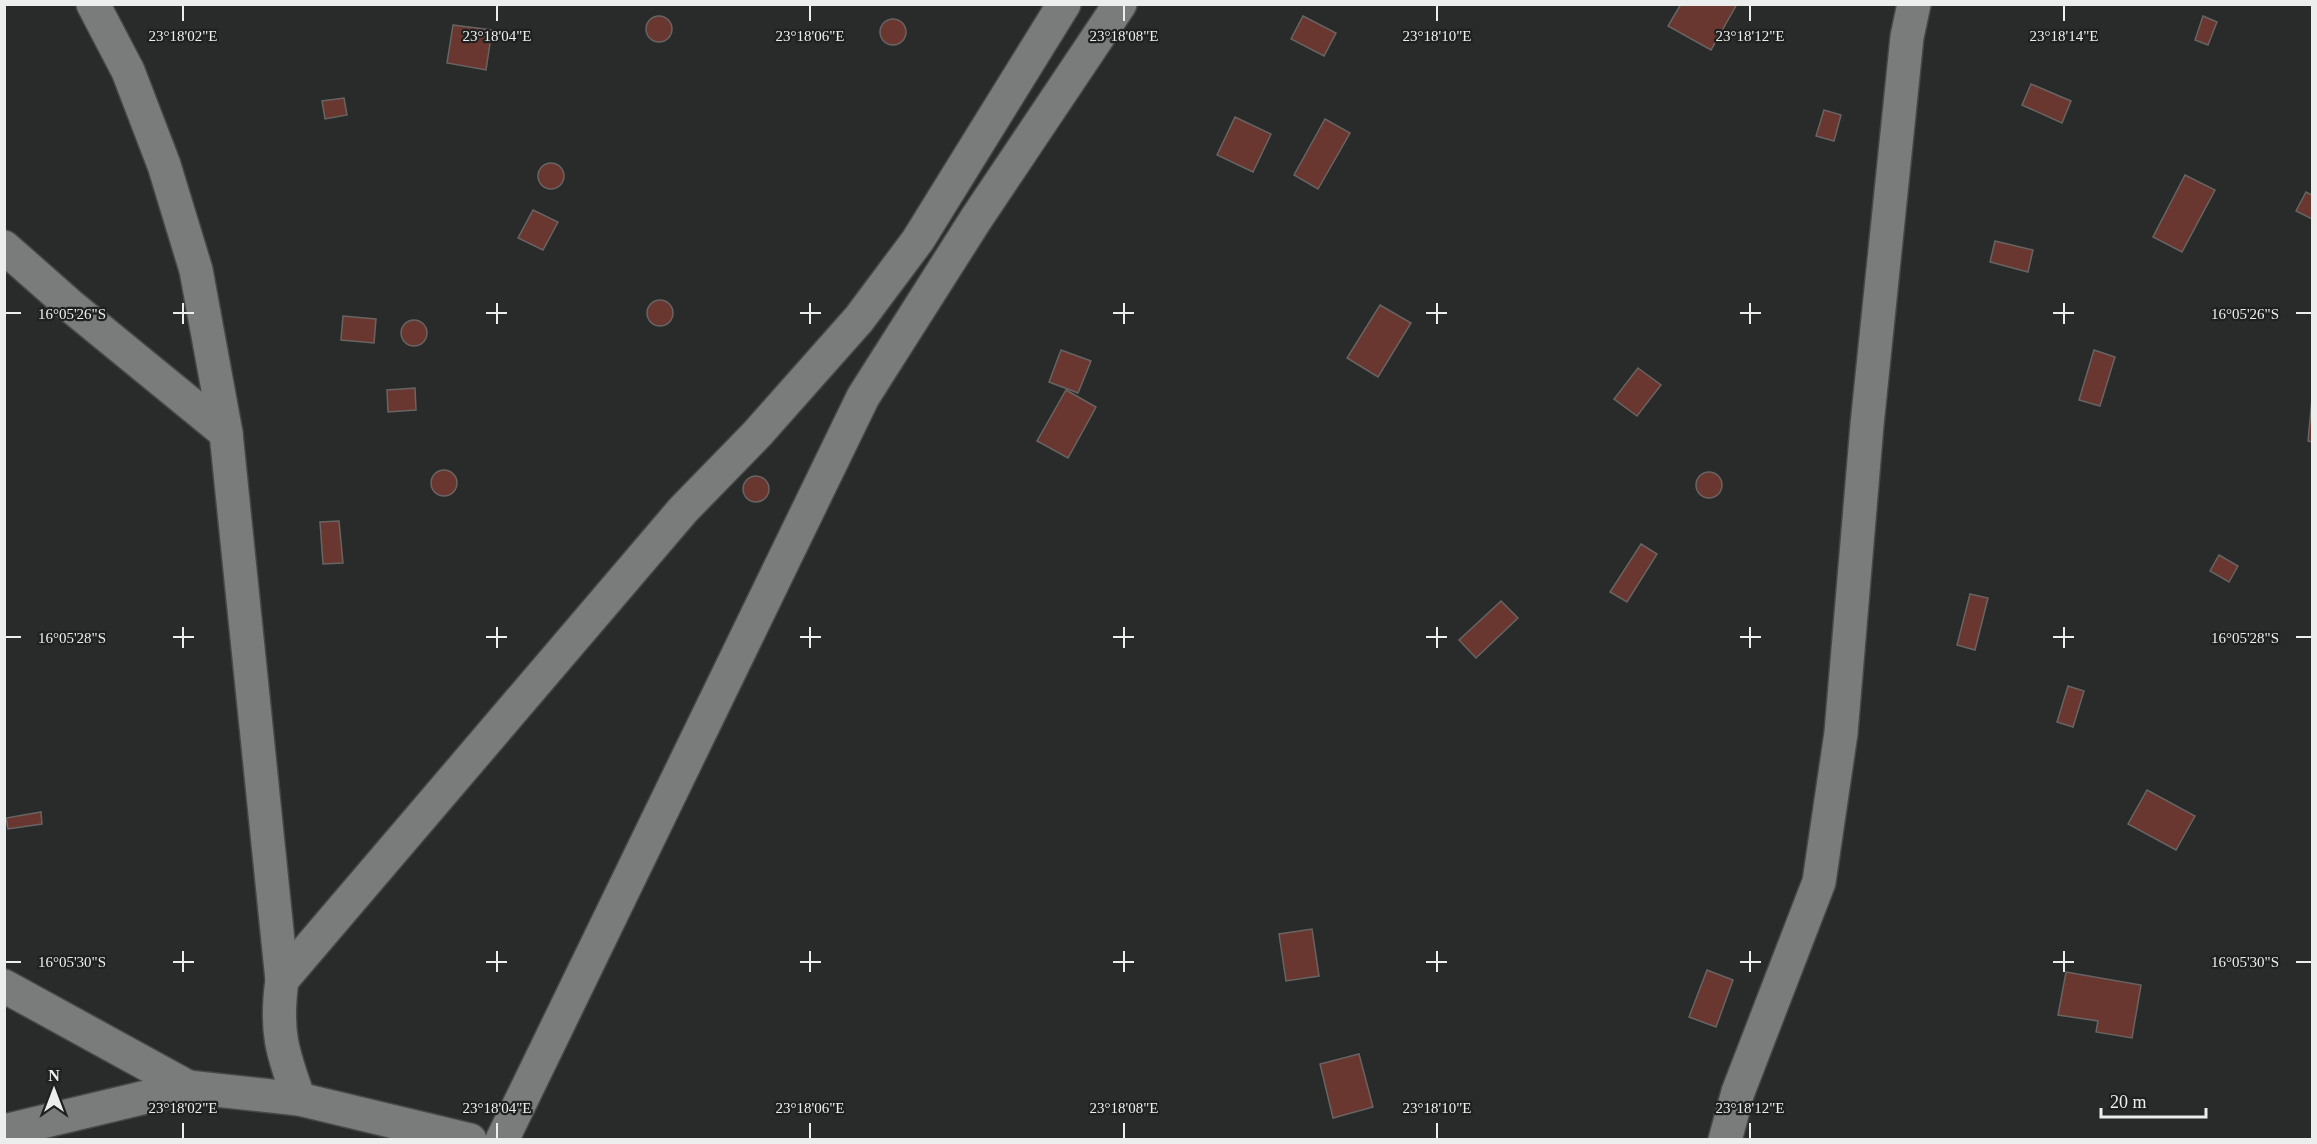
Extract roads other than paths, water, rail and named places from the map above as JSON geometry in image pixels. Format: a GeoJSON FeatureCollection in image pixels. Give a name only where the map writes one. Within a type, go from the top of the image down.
{"type":"FeatureCollection","features":[{"type":"Feature","properties":{"kind":"street"},"geometry":{"type":"LineString","coordinates":[[93,4],[128,71],[164,165],[196,270],[226,433],[282,980],[277,1014],[280,1047],[299,1099]]}},
{"type":"Feature","properties":{"kind":"street"},"geometry":{"type":"LineString","coordinates":[[282,980],[683,510],[757,434],[859,319],[918,240],[1064,4]]}},
{"type":"Feature","properties":{"kind":"street"},"geometry":{"type":"LineString","coordinates":[[502,1140],[863,397],[976,219],[1120,4]]}},
{"type":"Feature","properties":{"kind":"street"},"geometry":{"type":"LineString","coordinates":[[1725,1140],[1738,1092],[1819,882],[1841,733],[1867,425],[1906,38],[1914,4]]}},
{"type":"Feature","properties":{"kind":"street"},"geometry":{"type":"LineString","coordinates":[[4,248],[226,433]]}},
{"type":"Feature","properties":{"kind":"street"},"geometry":{"type":"LineString","coordinates":[[4,986],[188,1087]]}},
{"type":"Feature","properties":{"kind":"street"},"geometry":{"type":"LineString","coordinates":[[4,1131],[188,1087],[299,1099],[470,1140]]}}]}
